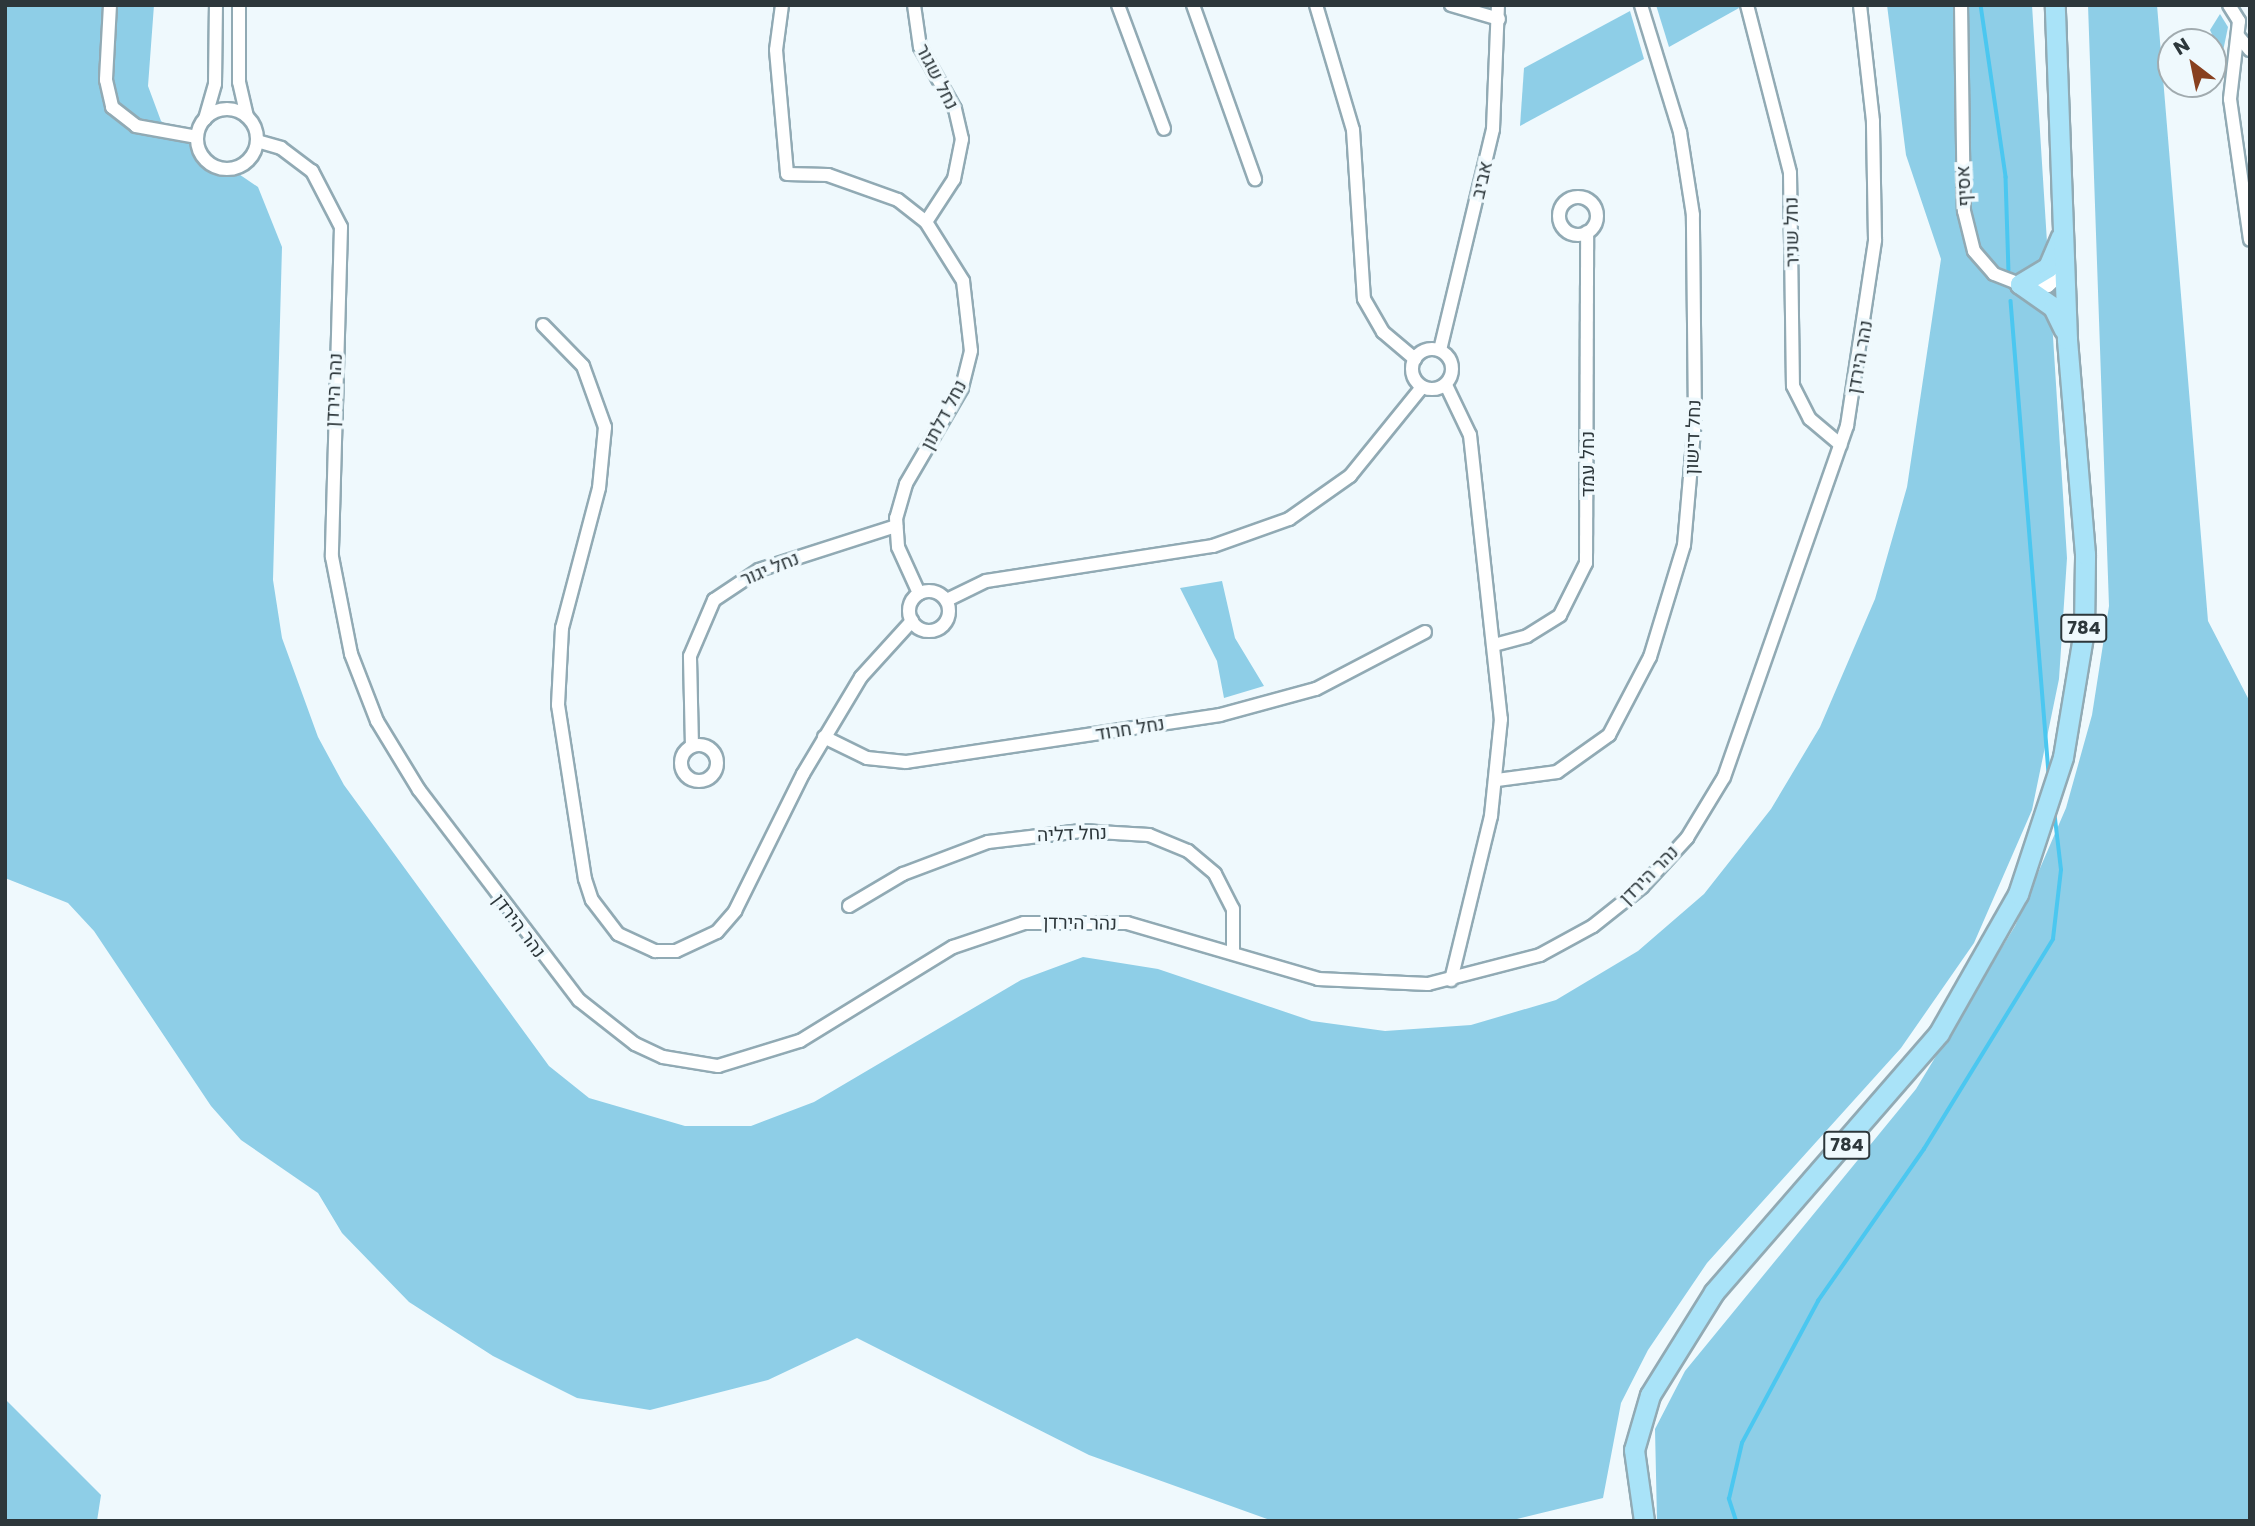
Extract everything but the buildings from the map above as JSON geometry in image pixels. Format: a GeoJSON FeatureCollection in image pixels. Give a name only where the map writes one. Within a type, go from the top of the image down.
{"type":"FeatureCollection","features":[{"type":"Feature","properties":{"kind":"main road","name":"784"},"geometry":{"type":"LineString","coordinates":[[1644,1521],[1634,1450],[1650,1395],[1674,1353],[1731,1272],[1939,1033],[2018,894],[2063,757],[2084,630],[2083,498],[2067,339],[2067,267],[2055,5]]}},
{"type":"Feature","properties":{"kind":"main road"},"geometry":{"type":"LineString","coordinates":[[2064,229],[2048,267],[2020,284],[2053,307],[2067,339]]}},
{"type":"Feature","properties":{"kind":"street"},"geometry":{"type":"LineString","coordinates":[[110,5],[106,80],[112,107],[136,126],[197,137]]}},
{"type":"Feature","properties":{"kind":"street"},"geometry":{"type":"LineString","coordinates":[[216,5],[215,84],[197,137],[205,159],[225,169],[247,162],[257,141],[247,116],[239,82],[239,5]]}},
{"type":"Feature","properties":{"kind":"street","name":"נחל דלתון"},"geometry":{"type":"LineString","coordinates":[[782,5],[776,50],[787,174],[865,183],[926,222],[963,281],[971,351],[962,387],[906,484],[896,526],[902,560],[919,593]]}},
{"type":"Feature","properties":{"kind":"street","name":"נחל שגור"},"geometry":{"type":"LineString","coordinates":[[914,5],[920,47],[955,109],[962,139],[954,179],[926,222]]}},
{"type":"Feature","properties":{"kind":"street"},"geometry":{"type":"LineString","coordinates":[[1118,5],[1164,129]]}},
{"type":"Feature","properties":{"kind":"street"},"geometry":{"type":"LineString","coordinates":[[1193,5],[1255,179]]}},
{"type":"Feature","properties":{"kind":"street"},"geometry":{"type":"LineString","coordinates":[[1316,5],[1353,130],[1364,299],[1384,332],[1415,359]]}},
{"type":"Feature","properties":{"kind":"street"},"geometry":{"type":"LineString","coordinates":[[1451,5],[1499,19]]}},
{"type":"Feature","properties":{"kind":"street","name":"אביב"},"geometry":{"type":"LineString","coordinates":[[1440,351],[1493,129],[1498,5]]}},
{"type":"Feature","properties":{"kind":"street","name":"נחל דישון"},"geometry":{"type":"LineString","coordinates":[[1497,780],[1558,772],[1614,729],[1650,657],[1684,545],[1695,419],[1693,215],[1680,132],[1641,5]]}},
{"type":"Feature","properties":{"kind":"street","name":"נחל שניר"},"geometry":{"type":"LineString","coordinates":[[1747,5],[1790,173],[1793,386],[1810,419],[1841,445]]}},
{"type":"Feature","properties":{"kind":"street","name":"נהר הירדן"},"geometry":{"type":"LineString","coordinates":[[257,141],[281,148],[312,171],[341,226],[330,526],[342,621],[362,687],[419,790],[551,968],[607,1025],[663,1057],[704,1065],[745,1062],[800,1041],[953,947],[989,933],[1058,919],[1127,923],[1331,981],[1372,985],[1451,980],[1540,955],[1593,926],[1642,887],[1686,838],[1724,777],[1754,705],[1841,445],[1862,354],[1875,240],[1874,135],[1860,5]]}},
{"type":"Feature","properties":{"kind":"street","name":"אסיף"},"geometry":{"type":"LineString","coordinates":[[1961,5],[1962,182],[1969,237],[1982,264],[2020,284]]}},
{"type":"Feature","properties":{"kind":"street"},"geometry":{"type":"LineString","coordinates":[[2229,5],[2239,21],[2239,37],[2229,66],[2230,99],[2250,240]]}},
{"type":"Feature","properties":{"kind":"street"},"geometry":{"type":"LineString","coordinates":[[2239,21],[2250,13]]}},
{"type":"Feature","properties":{"kind":"street"},"geometry":{"type":"LineString","coordinates":[[2239,37],[2249,50],[2250,59]]}},
{"type":"Feature","properties":{"kind":"street"},"geometry":{"type":"LineString","coordinates":[[204,120],[225,109],[247,116]]}},
{"type":"Feature","properties":{"kind":"street","name":"נחל עמד"},"geometry":{"type":"LineString","coordinates":[[1494,645],[1539,630],[1560,615],[1586,563],[1587,232]]}},
{"type":"Feature","properties":{"kind":"street"},"geometry":{"type":"LineString","coordinates":[[2020,284],[2048,286],[2067,267]]}},
{"type":"Feature","properties":{"kind":"street"},"geometry":{"type":"LineString","coordinates":[[543,325],[583,366],[605,427],[599,488],[567,604],[558,679],[569,795],[585,879],[603,919],[618,934],[655,951],[696,945],[717,932],[751,882],[824,737],[872,662],[912,621]]}},
{"type":"Feature","properties":{"kind":"street"},"geometry":{"type":"LineString","coordinates":[[1422,387],[1412,374],[1415,359],[1424,351],[1440,351],[1452,365],[1446,385],[1470,435],[1501,711],[1497,780],[1451,980]]}},
{"type":"Feature","properties":{"kind":"street"},"geometry":{"type":"LineString","coordinates":[[947,600],[986,581],[1213,546],[1289,519],[1350,476],[1422,387],[1446,385]]}},
{"type":"Feature","properties":{"kind":"street","name":"נחל יגור"},"geometry":{"type":"LineString","coordinates":[[692,746],[690,656],[714,600],[759,570],[896,526]]}},
{"type":"Feature","properties":{"kind":"street"},"geometry":{"type":"LineString","coordinates":[[934,591],[947,600],[950,615],[940,628],[925,631],[912,621],[909,606],[919,593],[934,591]]}},
{"type":"Feature","properties":{"kind":"street","name":"נחל חרוד"},"geometry":{"type":"LineString","coordinates":[[824,737],[866,758],[906,762],[1220,715],[1316,689],[1425,632]]}},
{"type":"Feature","properties":{"kind":"street","name":"נחל דליה"},"geometry":{"type":"LineString","coordinates":[[849,906],[912,870],[988,842],[1081,831],[1149,835],[1188,851],[1215,874],[1233,909],[1233,953]]}},
{"type":"Feature","properties":{"kind":"shaded area"},"geometry":{"type":"Polygon","coordinates":[[[5,5],[154,5],[148,86],[161,121],[258,187],[282,247],[273,580],[282,638],[318,737],[344,785],[549,1066],[589,1098],[685,1126],[751,1126],[814,1102],[1021,980],[1083,957],[1158,969],[1312,1021],[1385,1031],[1471,1025],[1556,1000],[1638,951],[1704,894],[1771,809],[1820,727],[1875,599],[1907,487],[1941,259],[1906,155],[1887,5],[2032,5],[2067,558],[2059,679],[2032,810],[1974,943],[1901,1048],[1707,1263],[1648,1350],[1621,1403],[1603,1498],[1509,1521],[1273,1521],[1089,1455],[857,1338],[768,1380],[650,1410],[577,1398],[493,1356],[409,1302],[342,1233],[318,1193],[241,1140],[211,1106],[94,931],[68,903],[5,878],[5,5]]]}},
{"type":"Feature","properties":{"kind":"shaded area"},"geometry":{"type":"Polygon","coordinates":[[[1656,5],[1738,5],[1739,8],[1669,47],[1656,5]]]}},
{"type":"Feature","properties":{"kind":"shaded area"},"geometry":{"type":"Polygon","coordinates":[[[2088,5],[2157,5],[2157,98],[2165,98],[2208,621],[2250,702],[2250,1521],[1657,1521],[1655,1429],[1685,1371],[1916,1089],[2015,926],[2066,808],[2092,715],[2109,606],[2088,5]]]}},
{"type":"Feature","properties":{"kind":"shaded area"},"geometry":{"type":"Polygon","coordinates":[[[1630,11],[1644,59],[1520,126],[1524,68],[1630,11]]]}},
{"type":"Feature","properties":{"kind":"shaded area"},"geometry":{"type":"Polygon","coordinates":[[[2220,14],[2228,27],[2227,32],[2227,28],[2211,28],[2220,14]]]}},
{"type":"Feature","properties":{"kind":"shaded area"},"geometry":{"type":"Polygon","coordinates":[[[1222,581],[1235,638],[1264,686],[1224,698],[1217,661],[1180,588],[1222,581]]]}},
{"type":"Feature","properties":{"kind":"shaded area"},"geometry":{"type":"Polygon","coordinates":[[[5,1399],[101,1495],[97,1521],[5,1521],[5,1399]]]}},
{"type":"Feature","properties":{"kind":"waterway"},"geometry":{"type":"LineString","coordinates":[[1981,5],[2006,177],[2009,270]]}},
{"type":"Feature","properties":{"kind":"waterway"},"geometry":{"type":"LineString","coordinates":[[2011,301],[2049,770]]}},
{"type":"Feature","properties":{"kind":"waterway"},"geometry":{"type":"LineString","coordinates":[[1736,1521],[1729,1499],[1742,1443],[1818,1301],[1924,1149],[2053,939],[2061,870],[2054,810]]}}]}
